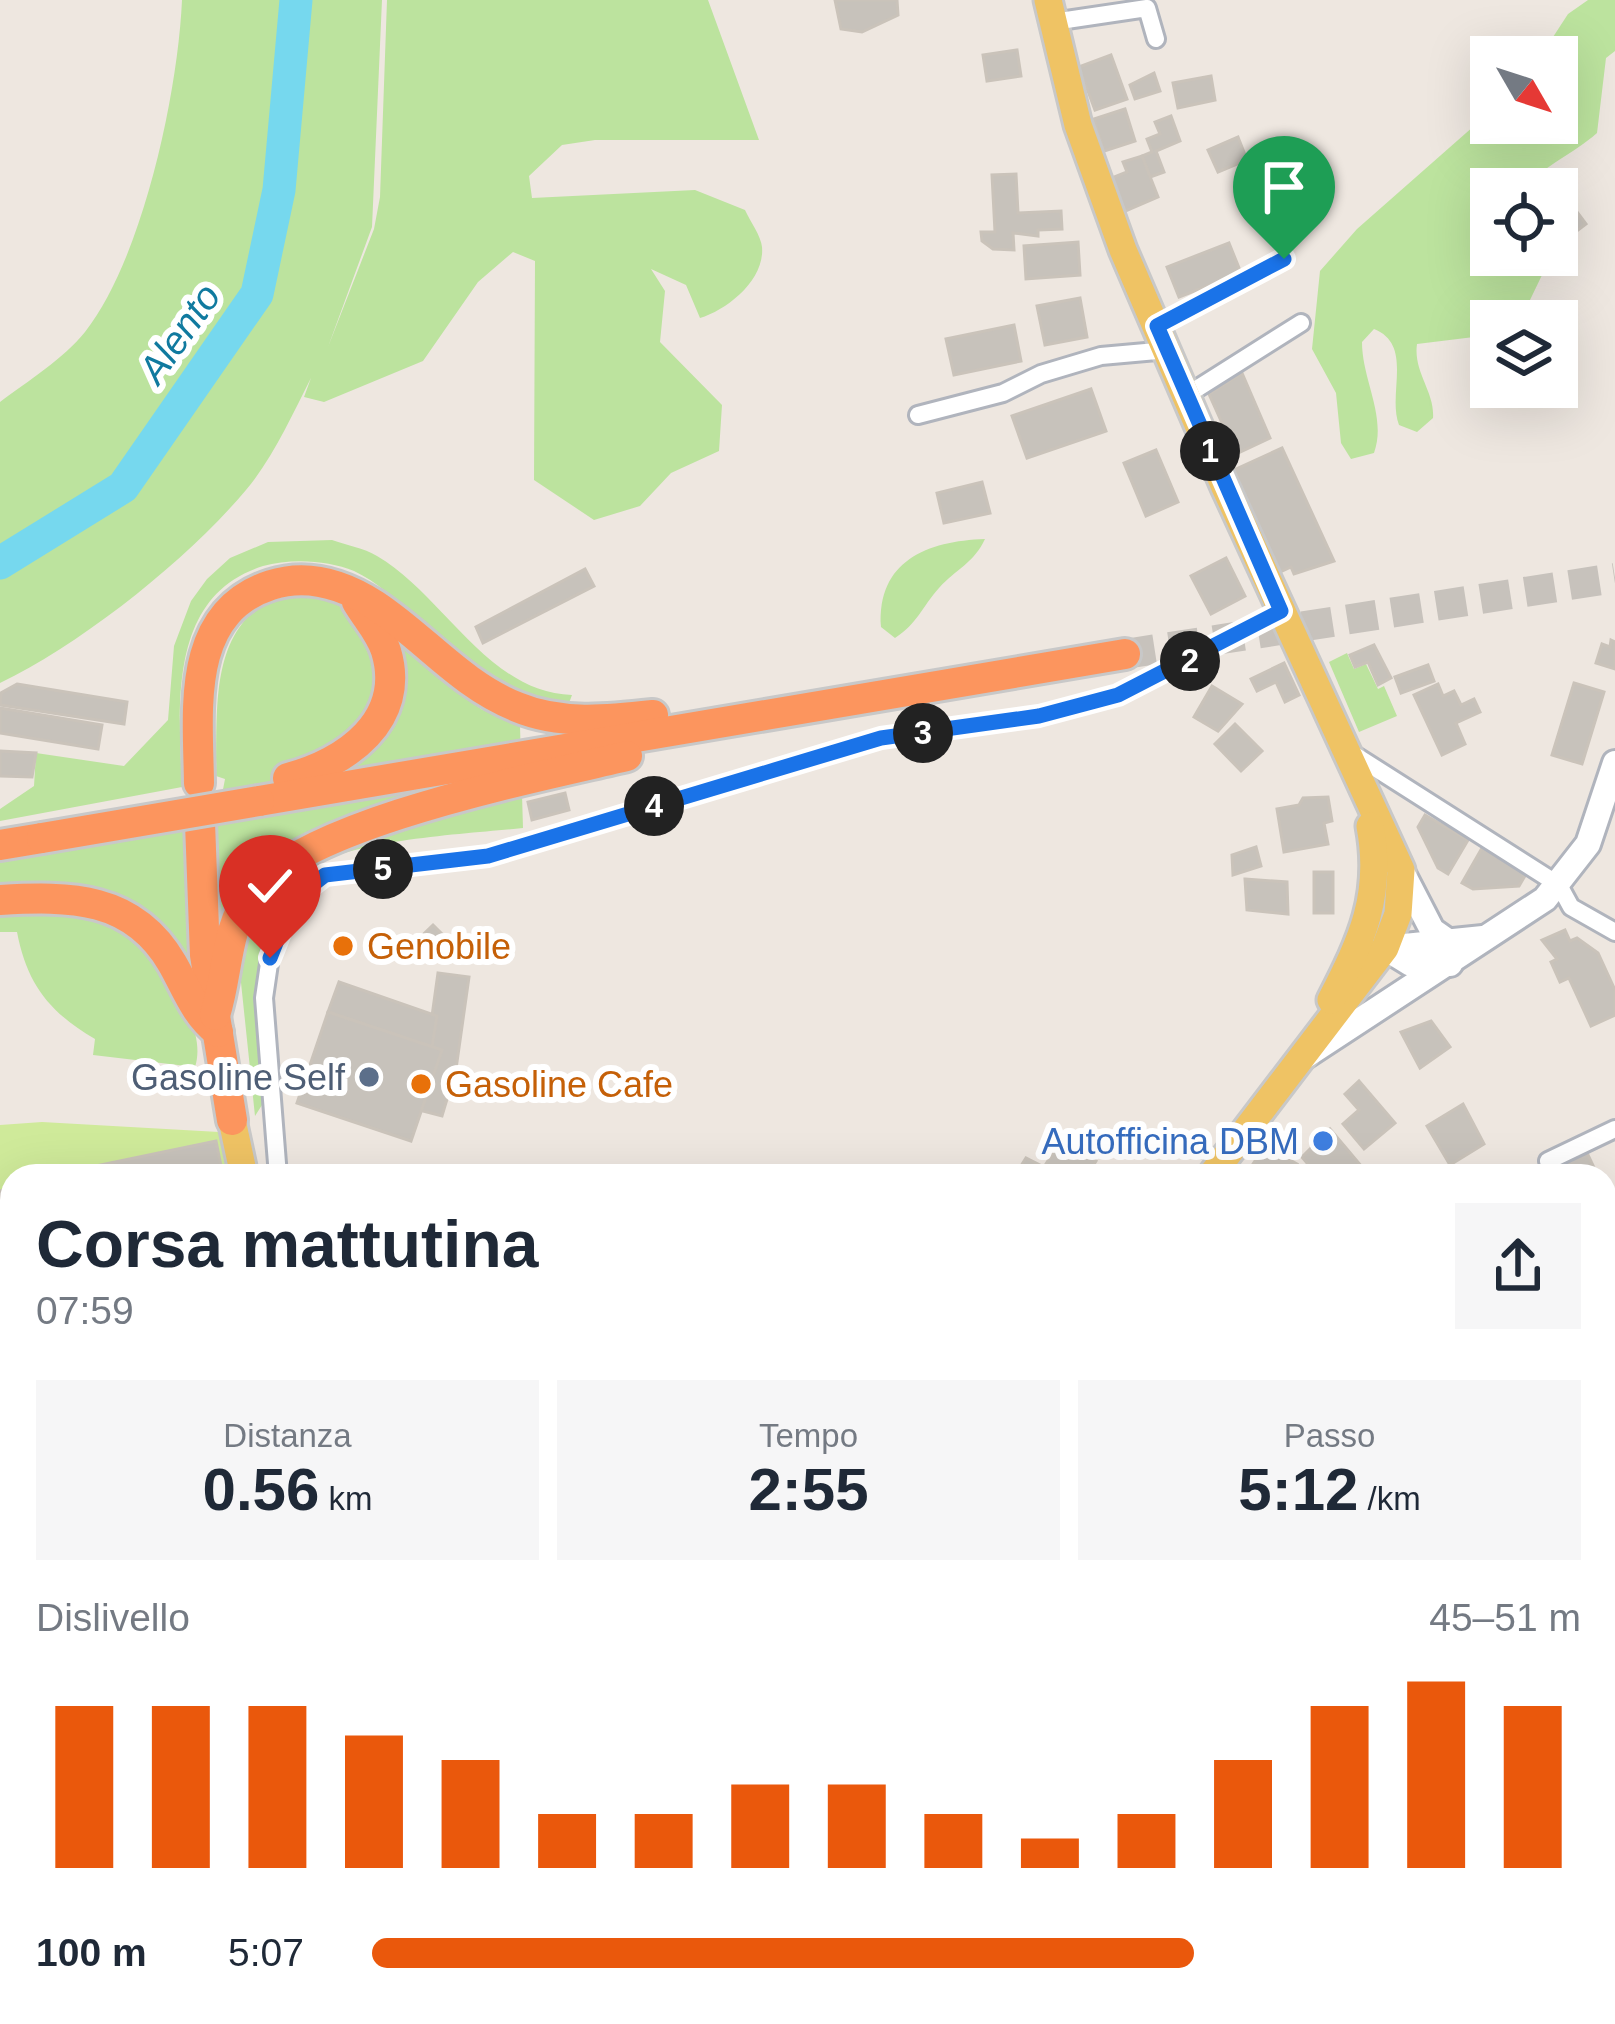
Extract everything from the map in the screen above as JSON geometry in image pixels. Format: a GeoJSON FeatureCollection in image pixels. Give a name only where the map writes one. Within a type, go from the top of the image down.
{"type":"FeatureCollection","features":[{"type":"Feature","properties":{"kind":"highway"},"geometry":{"type":"LineString","coordinates":[[200,783],[202,662],[225,613],[260,588],[300,578],[330,583],[372,602],[458,674],[518,708],[564,718],[681,713],[724,722]]}},
{"type":"Feature","properties":{"kind":"highway"},"geometry":{"type":"LineString","coordinates":[[260,801],[280,780],[340,759],[380,718],[388,701],[389,663],[377,630],[354,597]]}},
{"type":"Feature","properties":{"kind":"highway"},"geometry":{"type":"LineString","coordinates":[[0,845],[1125,654]]}},
{"type":"Feature","properties":{"kind":"highway"},"geometry":{"type":"LineString","coordinates":[[216,1024],[242,906],[259,883],[295,856],[386,820],[689,744],[724,722]]}},
{"type":"Feature","properties":{"kind":"highway"},"geometry":{"type":"LineString","coordinates":[[200,823],[202,928],[232,1120]]}},
{"type":"Feature","properties":{"kind":"highway"},"geometry":{"type":"LineString","coordinates":[[0,900],[56,896],[121,910],[161,946],[199,1017],[216,1024]]}},
{"type":"Feature","properties":{"kind":"main road"},"geometry":{"type":"LineString","coordinates":[[1051,11],[1078,125],[1162,338],[1365,799],[1432,930],[1451,954]]}},
{"type":"Feature","properties":{"kind":"main road"},"geometry":{"type":"LineString","coordinates":[[1365,799],[1377,874],[1372,913],[1375,933],[1385,948],[1411,964],[1451,954],[1495,935],[1559,886],[1588,844],[1614,768]]}},
{"type":"Feature","properties":{"kind":"main road"},"geometry":{"type":"LineString","coordinates":[[1220,1164],[1385,948],[1398,914],[1401,870]]}},
{"type":"Feature","properties":{"kind":"main road"},"geometry":{"type":"LineString","coordinates":[[1297,1062],[1372,913]]}},
{"type":"Feature","properties":{"kind":"main road"},"geometry":{"type":"LineString","coordinates":[[1348,967],[1385,948]]}},
{"type":"Feature","properties":{"kind":"main road"},"geometry":{"type":"LineString","coordinates":[[1297,1062],[1451,954]]}},
{"type":"Feature","properties":{"kind":"main road"},"geometry":{"type":"LineString","coordinates":[[232,1120],[241,1164]]}},
{"type":"Feature","properties":{"kind":"street"},"geometry":{"type":"LineString","coordinates":[[1051,11],[1148,8],[1156,39]]}},
{"type":"Feature","properties":{"kind":"street"},"geometry":{"type":"LineString","coordinates":[[918,415],[1003,393],[1041,374],[1162,338],[1284,259]]}},
{"type":"Feature","properties":{"kind":"street"},"geometry":{"type":"LineString","coordinates":[[1187,395],[1301,323]]}},
{"type":"Feature","properties":{"kind":"street"},"geometry":{"type":"LineString","coordinates":[[276,1164],[264,998],[272,943],[293,900],[325,875],[488,856],[881,738],[1039,716],[1118,695],[1281,611]]}},
{"type":"Feature","properties":{"kind":"street"},"geometry":{"type":"LineString","coordinates":[[1344,749],[1559,886],[1571,907],[1615,932]]}},
{"type":"Feature","properties":{"kind":"street"},"geometry":{"type":"LineString","coordinates":[[1548,1161],[1615,1129]]}},
{"type":"Feature","properties":{"kind":"green space"},"geometry":{"type":"Polygon","coordinates":[[[182,0],[382,0],[372,227],[328,347],[374,229],[380,197],[387,0],[708,0],[759,140],[595,140],[562,145],[529,176],[532,198],[695,190],[745,210],[761,243],[761,259],[751,282],[722,308],[700,318],[686,285],[651,269],[665,291],[660,342],[722,405],[719,451],[671,473],[640,506],[594,520],[534,480],[535,261],[513,252],[478,282],[423,361],[324,402],[304,397],[311,378],[256,478],[222,517],[99,623],[0,683],[0,402],[85,332],[124,262],[165,126],[182,0]]]}},
{"type":"Feature","properties":{"kind":"green space"},"geometry":{"type":"Polygon","coordinates":[[[1588,0],[1615,0],[1615,51],[1606,58],[1597,133],[1548,168],[1470,168],[1470,276],[1542,276],[1530,300],[1470,300],[1470,337],[1417,344],[1433,418],[1417,432],[1399,425],[1393,346],[1374,329],[1362,342],[1377,439],[1374,453],[1351,459],[1341,443],[1336,393],[1312,349],[1320,271],[1357,229],[1470,129],[1470,144],[1578,144],[1578,36],[1554,36],[1568,14],[1588,0]]]}},
{"type":"Feature","properties":{"kind":"green space"},"geometry":{"type":"Polygon","coordinates":[[[985,539],[903,633],[895,638],[881,627],[887,586],[910,559],[944,544],[985,539]]]}},
{"type":"Feature","properties":{"kind":"green space"},"geometry":{"type":"Polygon","coordinates":[[[332,540],[372,553],[401,573],[515,678],[542,690],[572,695],[566,711],[490,683],[386,592],[354,571],[321,562],[274,563],[232,581],[209,602],[194,628],[181,690],[182,787],[0,821],[0,809],[34,786],[36,753],[124,766],[168,720],[174,646],[191,601],[230,558],[268,542],[332,540]]]}},
{"type":"Feature","properties":{"kind":"green space"},"geometry":{"type":"Polygon","coordinates":[[[289,591],[344,601],[481,709],[520,726],[523,828],[351,851],[300,878],[278,910],[261,958],[262,1105],[255,1116],[238,954],[216,930],[217,821],[225,779],[216,776],[218,693],[230,643],[243,622],[262,604],[289,591]]]}},
{"type":"Feature","properties":{"kind":"green space"},"geometry":{"type":"Polygon","coordinates":[[[1347,653],[1354,669],[1366,664],[1378,689],[1384,686],[1397,716],[1359,732],[1329,662],[1347,653]]]}},
{"type":"Feature","properties":{"kind":"green space"},"geometry":{"type":"Polygon","coordinates":[[[183,825],[191,973],[126,923],[187,1010],[197,1049],[195,1067],[93,1055],[95,1039],[42,995],[27,967],[17,932],[0,932],[0,858],[183,825]]]}},
{"type":"Feature","properties":{"kind":"green space"},"geometry":{"type":"Polygon","coordinates":[[[42,1122],[219,1132],[226,1164],[0,1164],[0,1125],[42,1122]]]}},
{"type":"Feature","properties":{"kind":"building"},"geometry":{"type":"Polygon","coordinates":[[[835,0],[897,0],[898,15],[862,32],[841,29],[835,0]]]}},
{"type":"Feature","properties":{"kind":"building"},"geometry":{"type":"Polygon","coordinates":[[[1017,50],[1021,76],[987,81],[983,55],[1017,50]]]}},
{"type":"Feature","properties":{"kind":"building"},"geometry":{"type":"Polygon","coordinates":[[[1111,55],[1127,99],[1095,110],[1079,67],[1111,55]]]}},
{"type":"Feature","properties":{"kind":"building"},"geometry":{"type":"Polygon","coordinates":[[[1154,73],[1160,91],[1135,99],[1130,85],[1154,73]]]}},
{"type":"Feature","properties":{"kind":"building"},"geometry":{"type":"Polygon","coordinates":[[[1211,76],[1215,100],[1178,108],[1173,83],[1211,76]]]}},
{"type":"Feature","properties":{"kind":"building"},"geometry":{"type":"Polygon","coordinates":[[[1125,109],[1135,141],[1104,151],[1094,119],[1125,109]]]}},
{"type":"Feature","properties":{"kind":"building"},"geometry":{"type":"Polygon","coordinates":[[[1171,116],[1180,141],[1156,151],[1164,172],[1150,177],[1142,156],[1152,152],[1147,139],[1160,134],[1155,122],[1171,116]]]}},
{"type":"Feature","properties":{"kind":"building"},"geometry":{"type":"Polygon","coordinates":[[[1238,137],[1247,160],[1218,172],[1208,150],[1238,137]]]}},
{"type":"Feature","properties":{"kind":"building"},"geometry":{"type":"Polygon","coordinates":[[[1142,156],[1158,197],[1123,212],[1109,179],[1127,172],[1123,162],[1142,156]]]}},
{"type":"Feature","properties":{"kind":"building"},"geometry":{"type":"Polygon","coordinates":[[[1288,160],[1311,198],[1270,222],[1247,184],[1288,160]]]}},
{"type":"Feature","properties":{"kind":"building"},"geometry":{"type":"Polygon","coordinates":[[[1016,174],[1018,213],[1061,211],[1062,229],[1038,230],[1038,236],[1013,233],[1014,250],[993,249],[982,241],[981,232],[995,232],[992,175],[1016,174]]]}},
{"type":"Feature","properties":{"kind":"building"},"geometry":{"type":"Polygon","coordinates":[[[1078,242],[1080,275],[1026,279],[1024,246],[1078,242]]]}},
{"type":"Feature","properties":{"kind":"building"},"geometry":{"type":"Polygon","coordinates":[[[1229,243],[1241,273],[1179,297],[1167,267],[1229,243]]]}},
{"type":"Feature","properties":{"kind":"building"},"geometry":{"type":"Polygon","coordinates":[[[1080,298],[1087,337],[1045,345],[1037,306],[1080,298]]]}},
{"type":"Feature","properties":{"kind":"building"},"geometry":{"type":"Polygon","coordinates":[[[1014,325],[1021,361],[954,375],[946,339],[1014,325]]]}},
{"type":"Feature","properties":{"kind":"building"},"geometry":{"type":"Polygon","coordinates":[[[1242,373],[1270,438],[1236,454],[1209,394],[1242,373]]]}},
{"type":"Feature","properties":{"kind":"building"},"geometry":{"type":"Polygon","coordinates":[[[1091,389],[1106,431],[1027,458],[1012,416],[1091,389]]]}},
{"type":"Feature","properties":{"kind":"building"},"geometry":{"type":"Polygon","coordinates":[[[1282,448],[1334,561],[1294,574],[1291,567],[1280,572],[1234,470],[1282,448]]]}},
{"type":"Feature","properties":{"kind":"building"},"geometry":{"type":"Polygon","coordinates":[[[1156,450],[1178,502],[1146,516],[1124,463],[1156,450]]]}},
{"type":"Feature","properties":{"kind":"building"},"geometry":{"type":"Polygon","coordinates":[[[982,482],[990,513],[944,523],[937,493],[982,482]]]}},
{"type":"Feature","properties":{"kind":"building"},"geometry":{"type":"Polygon","coordinates":[[[1226,558],[1245,596],[1211,614],[1191,576],[1226,558]]]}},
{"type":"Feature","properties":{"kind":"building"},"geometry":{"type":"Polygon","coordinates":[[[585,569],[594,586],[483,643],[476,627],[585,569]]]}},
{"type":"Feature","properties":{"kind":"building"},"geometry":{"type":"Polygon","coordinates":[[[1611,640],[1615,642],[1615,669],[1596,663],[1602,644],[1610,647],[1611,640]]]}},
{"type":"Feature","properties":{"kind":"building"},"geometry":{"type":"Polygon","coordinates":[[[1374,645],[1391,678],[1378,685],[1368,662],[1355,667],[1350,655],[1374,645]]]}},
{"type":"Feature","properties":{"kind":"building"},"geometry":{"type":"Polygon","coordinates":[[[1284,663],[1299,695],[1285,702],[1276,682],[1257,691],[1251,679],[1284,663]]]}},
{"type":"Feature","properties":{"kind":"building"},"geometry":{"type":"Polygon","coordinates":[[[1428,665],[1434,681],[1401,693],[1395,677],[1428,665]]]}},
{"type":"Feature","properties":{"kind":"building"},"geometry":{"type":"Polygon","coordinates":[[[1574,683],[1604,692],[1582,764],[1552,755],[1574,683]]]}},
{"type":"Feature","properties":{"kind":"building"},"geometry":{"type":"Polygon","coordinates":[[[17,684],[127,702],[124,724],[0,705],[1,693],[17,684]]]}},
{"type":"Feature","properties":{"kind":"building"},"geometry":{"type":"Polygon","coordinates":[[[1438,684],[1443,696],[1454,691],[1461,705],[1474,699],[1480,712],[1456,723],[1465,744],[1442,755],[1414,695],[1438,684]]]}},
{"type":"Feature","properties":{"kind":"building"},"geometry":{"type":"Polygon","coordinates":[[[1212,686],[1242,704],[1218,731],[1194,717],[1212,686]]]}},
{"type":"Feature","properties":{"kind":"building"},"geometry":{"type":"Polygon","coordinates":[[[0,708],[102,725],[98,749],[0,733],[0,708]]]}},
{"type":"Feature","properties":{"kind":"building"},"geometry":{"type":"Polygon","coordinates":[[[1235,724],[1262,751],[1241,771],[1215,744],[1235,724]]]}},
{"type":"Feature","properties":{"kind":"building"},"geometry":{"type":"Polygon","coordinates":[[[0,751],[36,753],[32,777],[0,776],[0,751]]]}},
{"type":"Feature","properties":{"kind":"building"},"geometry":{"type":"Polygon","coordinates":[[[565,793],[569,810],[532,820],[528,802],[565,793]]]}},
{"type":"Feature","properties":{"kind":"building"},"geometry":{"type":"Polygon","coordinates":[[[1328,797],[1332,821],[1324,823],[1328,844],[1284,852],[1277,809],[1299,805],[1303,798],[1328,797]]]}},
{"type":"Feature","properties":{"kind":"building"},"geometry":{"type":"Polygon","coordinates":[[[1425,815],[1468,840],[1448,874],[1438,868],[1418,827],[1425,815]]]}},
{"type":"Feature","properties":{"kind":"building"},"geometry":{"type":"Polygon","coordinates":[[[1256,847],[1261,866],[1233,875],[1232,855],[1256,847]]]}},
{"type":"Feature","properties":{"kind":"building"},"geometry":{"type":"Polygon","coordinates":[[[1482,848],[1526,874],[1519,886],[1473,889],[1462,883],[1482,848]]]}},
{"type":"Feature","properties":{"kind":"building"},"geometry":{"type":"Polygon","coordinates":[[[1314,872],[1333,872],[1333,913],[1314,913],[1314,872]]]}},
{"type":"Feature","properties":{"kind":"building"},"geometry":{"type":"Polygon","coordinates":[[[1245,879],[1287,882],[1288,914],[1247,910],[1245,879]]]}},
{"type":"Feature","properties":{"kind":"building"},"geometry":{"type":"Polygon","coordinates":[[[433,925],[442,934],[417,959],[408,949],[433,925]]]}},
{"type":"Feature","properties":{"kind":"building"},"geometry":{"type":"Polygon","coordinates":[[[1565,930],[1570,941],[1577,938],[1598,953],[1615,990],[1615,1015],[1591,1026],[1569,978],[1560,982],[1551,962],[1557,959],[1542,940],[1565,930]]]}},
{"type":"Feature","properties":{"kind":"building"},"geometry":{"type":"Polygon","coordinates":[[[438,973],[469,977],[456,1069],[442,1116],[411,1108],[428,1045],[438,973]]]}},
{"type":"Feature","properties":{"kind":"building"},"geometry":{"type":"Polygon","coordinates":[[[339,982],[437,1016],[432,1047],[328,1012],[339,982]]]}},
{"type":"Feature","properties":{"kind":"building"},"geometry":{"type":"Polygon","coordinates":[[[328,1012],[442,1050],[411,1141],[297,1103],[328,1012]]]}},
{"type":"Feature","properties":{"kind":"building"},"geometry":{"type":"Polygon","coordinates":[[[1431,1021],[1450,1047],[1420,1068],[1401,1032],[1431,1021]]]}},
{"type":"Feature","properties":{"kind":"building"},"geometry":{"type":"Polygon","coordinates":[[[1359,1081],[1395,1123],[1364,1149],[1343,1124],[1359,1110],[1345,1094],[1359,1081]]]}},
{"type":"Feature","properties":{"kind":"building"},"geometry":{"type":"Polygon","coordinates":[[[1463,1104],[1484,1144],[1449,1164],[1427,1126],[1463,1104]]]}},
{"type":"Feature","properties":{"kind":"building"},"geometry":{"type":"Polygon","coordinates":[[[1330,1129],[1359,1164],[1308,1164],[1302,1157],[1330,1129]]]}},
{"type":"Feature","properties":{"kind":"building"},"geometry":{"type":"Polygon","coordinates":[[[1061,1140],[1096,1161],[1094,1164],[1046,1164],[1061,1140]]]}},
{"type":"Feature","properties":{"kind":"building"},"geometry":{"type":"Polygon","coordinates":[[[216,1141],[221,1164],[106,1164],[216,1141]]]}},
{"type":"Feature","properties":{"kind":"building"},"geometry":{"type":"Polygon","coordinates":[[[1265,1146],[1297,1164],[1253,1164],[1265,1146]]]}},
{"type":"Feature","properties":{"kind":"building"},"geometry":{"type":"Polygon","coordinates":[[[1587,1153],[1592,1164],[1564,1164],[1587,1153]]]}},
{"type":"Feature","properties":{"kind":"waterway","name":"Alento"},"geometry":{"type":"LineString","coordinates":[[0,563],[123,487],[257,294],[279,190],[296,0]]}},
{"type":"Feature","properties":{"kind":"tunnel"},"geometry":{"type":"LineString","coordinates":[[1125,654],[1615,578]]}},
{"type":"Feature","properties":{"kind":"place","name":"Genobile"},"geometry":{"type":"Point","coordinates":[343,946]}},
{"type":"Feature","properties":{"kind":"place","name":"Gasoline Self"},"geometry":{"type":"Point","coordinates":[369,1077]}},
{"type":"Feature","properties":{"kind":"place","name":"Gasoline Cafe"},"geometry":{"type":"Point","coordinates":[421,1084]}},
{"type":"Feature","properties":{"kind":"place","name":"Autofficina DBM"},"geometry":{"type":"Point","coordinates":[1323,1141]}},
{"type":"Feature","properties":{"kind":"route"},"geometry":{"type":"LineString","coordinates":[[270,958],[272,943],[293,900],[325,875],[409,869],[488,856],[881,738],[1039,716],[1118,695],[1281,611],[1157,326],[1284,259]]}}]}
